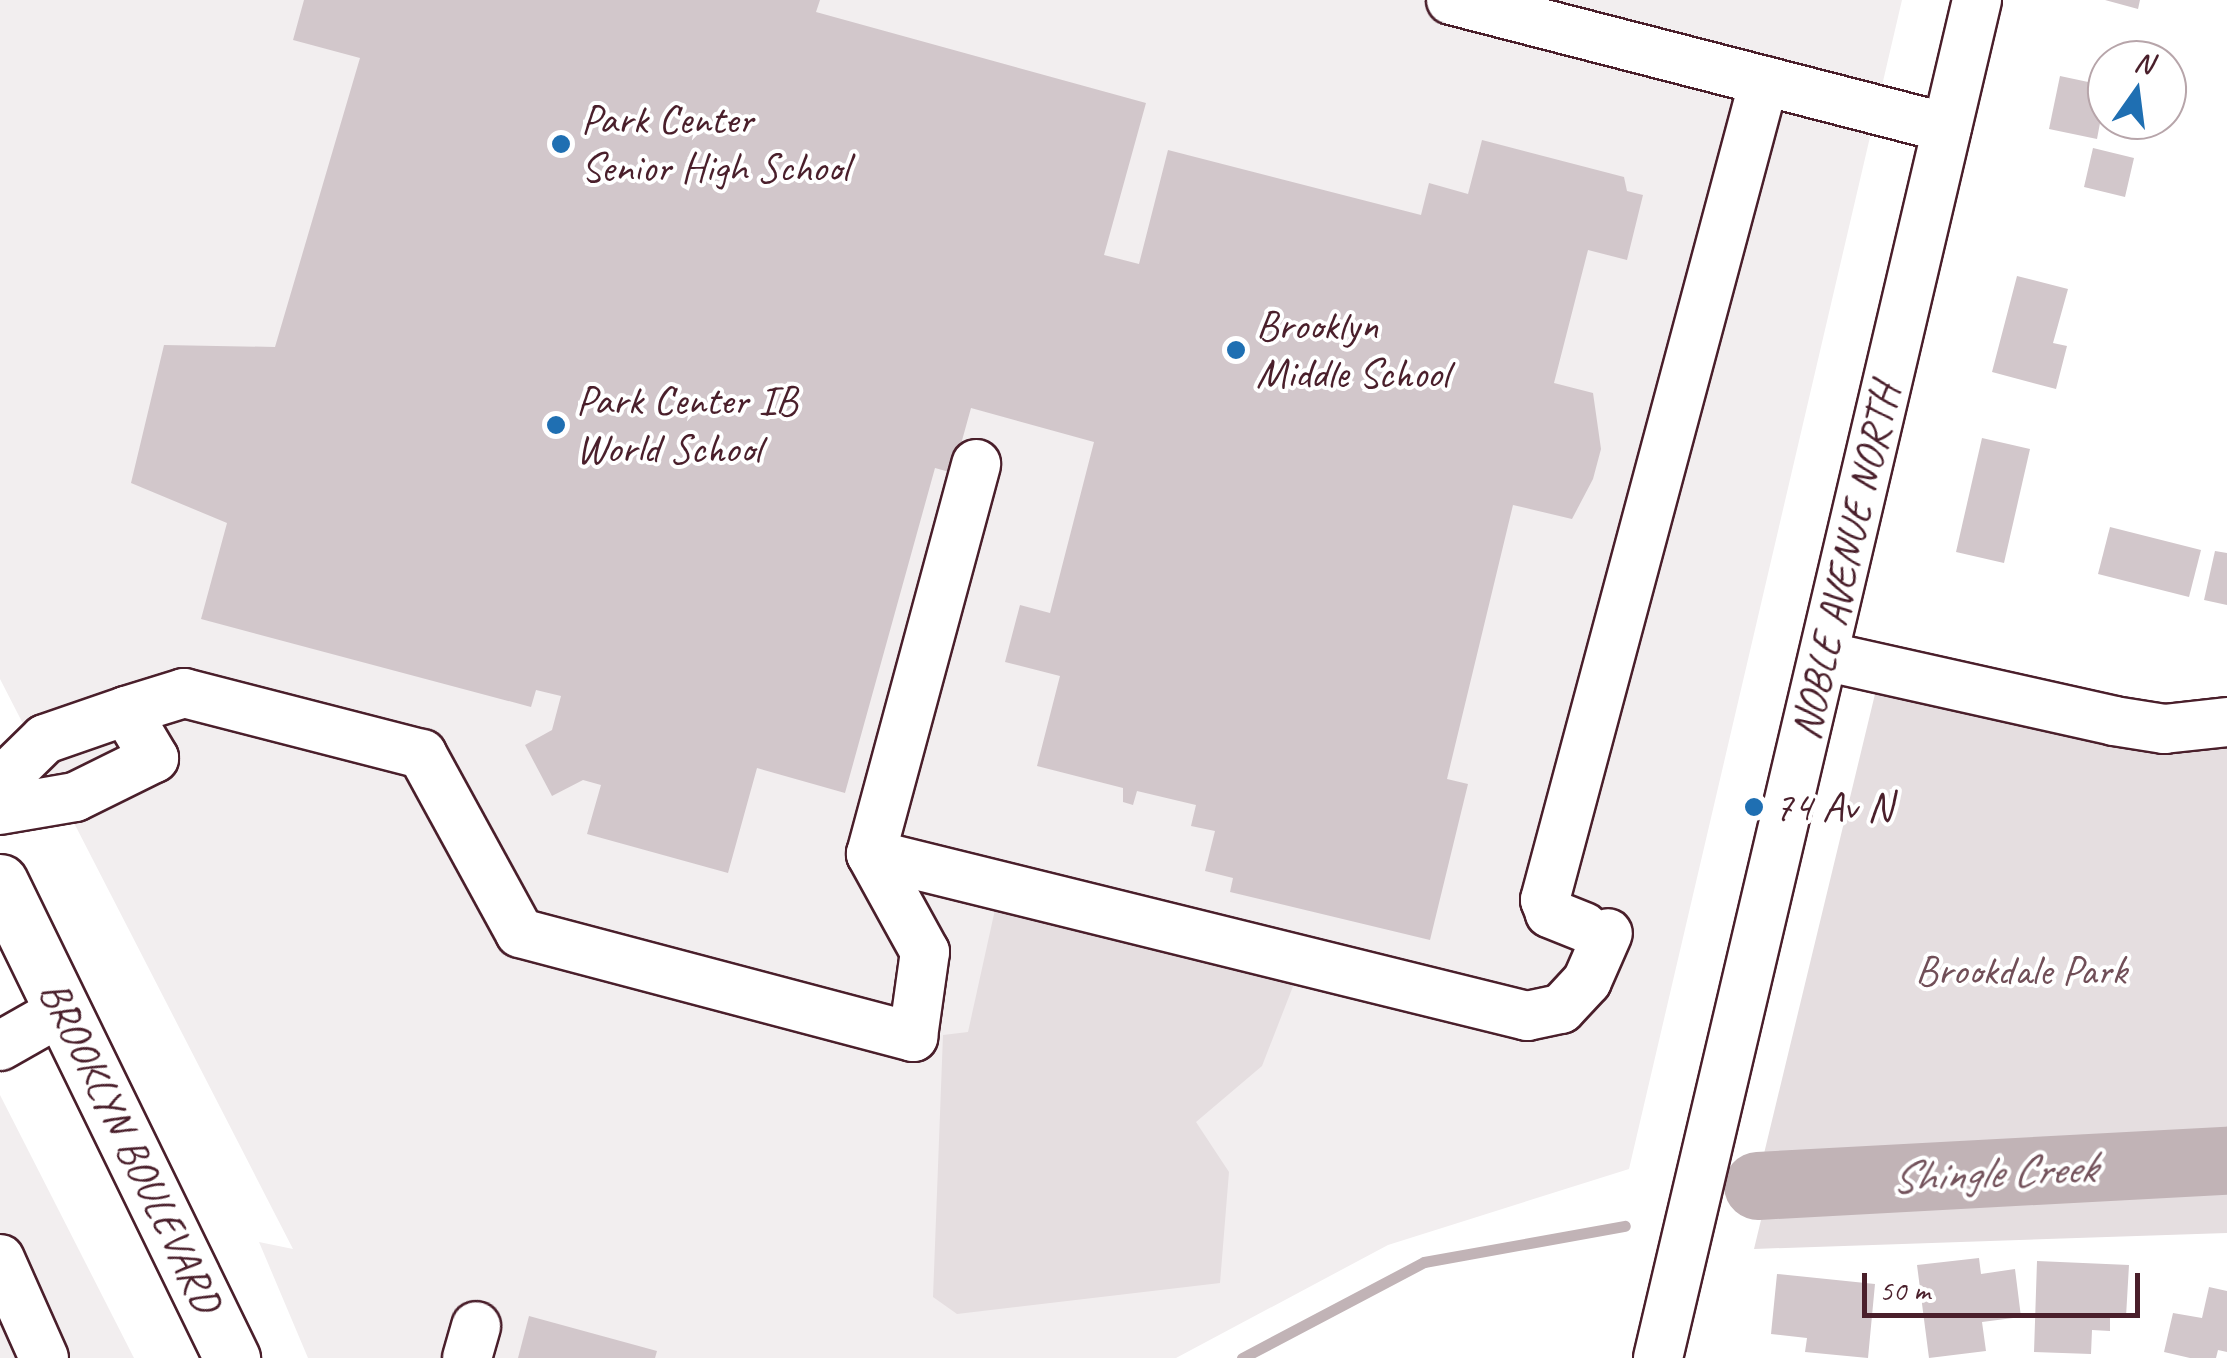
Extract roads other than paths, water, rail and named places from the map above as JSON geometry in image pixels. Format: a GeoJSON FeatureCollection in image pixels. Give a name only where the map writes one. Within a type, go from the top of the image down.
{"type":"FeatureCollection","features":[{"type":"Feature","properties":{"kind":"main road","name":"BROOKLYN BOULEVARD"},"geometry":{"type":"LineString","coordinates":[[0,882],[232,1358]]}},
{"type":"Feature","properties":{"kind":"street"},"geometry":{"type":"LineString","coordinates":[[1451,0],[1946,128]]}},
{"type":"Feature","properties":{"kind":"street","name":"NOBLE AVENUE NORTH"},"geometry":{"type":"LineString","coordinates":[[1658,1358],[1977,0]]}},
{"type":"Feature","properties":{"kind":"street"},"geometry":{"type":"LineString","coordinates":[[871,854],[1527,1016],[1561,1009],[1587,981],[1596,930],[1550,913],[1545,900],[1764,81]]}},
{"type":"Feature","properties":{"kind":"street"},"geometry":{"type":"LineString","coordinates":[[0,783],[45,739],[184,693],[422,754],[520,934],[913,1037],[925,952],[871,854],[976,464]]}},
{"type":"Feature","properties":{"kind":"street"},"geometry":{"type":"LineString","coordinates":[[1824,656],[2130,724],[2164,729],[2227,722]]}},
{"type":"Feature","properties":{"kind":"street"},"geometry":{"type":"LineString","coordinates":[[0,810],[74,797],[154,758],[126,711]]}},
{"type":"Feature","properties":{"kind":"street"},"geometry":{"type":"LineString","coordinates":[[0,1046],[64,1008]]}},
{"type":"Feature","properties":{"kind":"street"},"geometry":{"type":"LineString","coordinates":[[0,1259],[44,1358]]}},
{"type":"Feature","properties":{"kind":"waterway","name":"Shingle Creek"},"geometry":{"type":"LineString","coordinates":[[1758,1186],[2227,1161]]}},
{"type":"Feature","properties":{"kind":"waterway","name":"Shingle Creek"},"geometry":{"type":"LineString","coordinates":[[1242,1358],[1424,1262],[1625,1226]]}},
{"type":"Feature","properties":{"kind":"place","name":"Park Center Senior High School"},"geometry":{"type":"Point","coordinates":[561,144]}},
{"type":"Feature","properties":{"kind":"place","name":"Brooklyn Middle School"},"geometry":{"type":"Point","coordinates":[1236,350]}},
{"type":"Feature","properties":{"kind":"place","name":"Park Center IB World School"},"geometry":{"type":"Point","coordinates":[556,425]}},
{"type":"Feature","properties":{"kind":"place","name":"74 Av N"},"geometry":{"type":"Point","coordinates":[1754,807]}},
{"type":"Feature","properties":{"kind":"park label","name":"Brookdale Park"},"geometry":{"type":"Point","coordinates":[2021,971]}}]}
